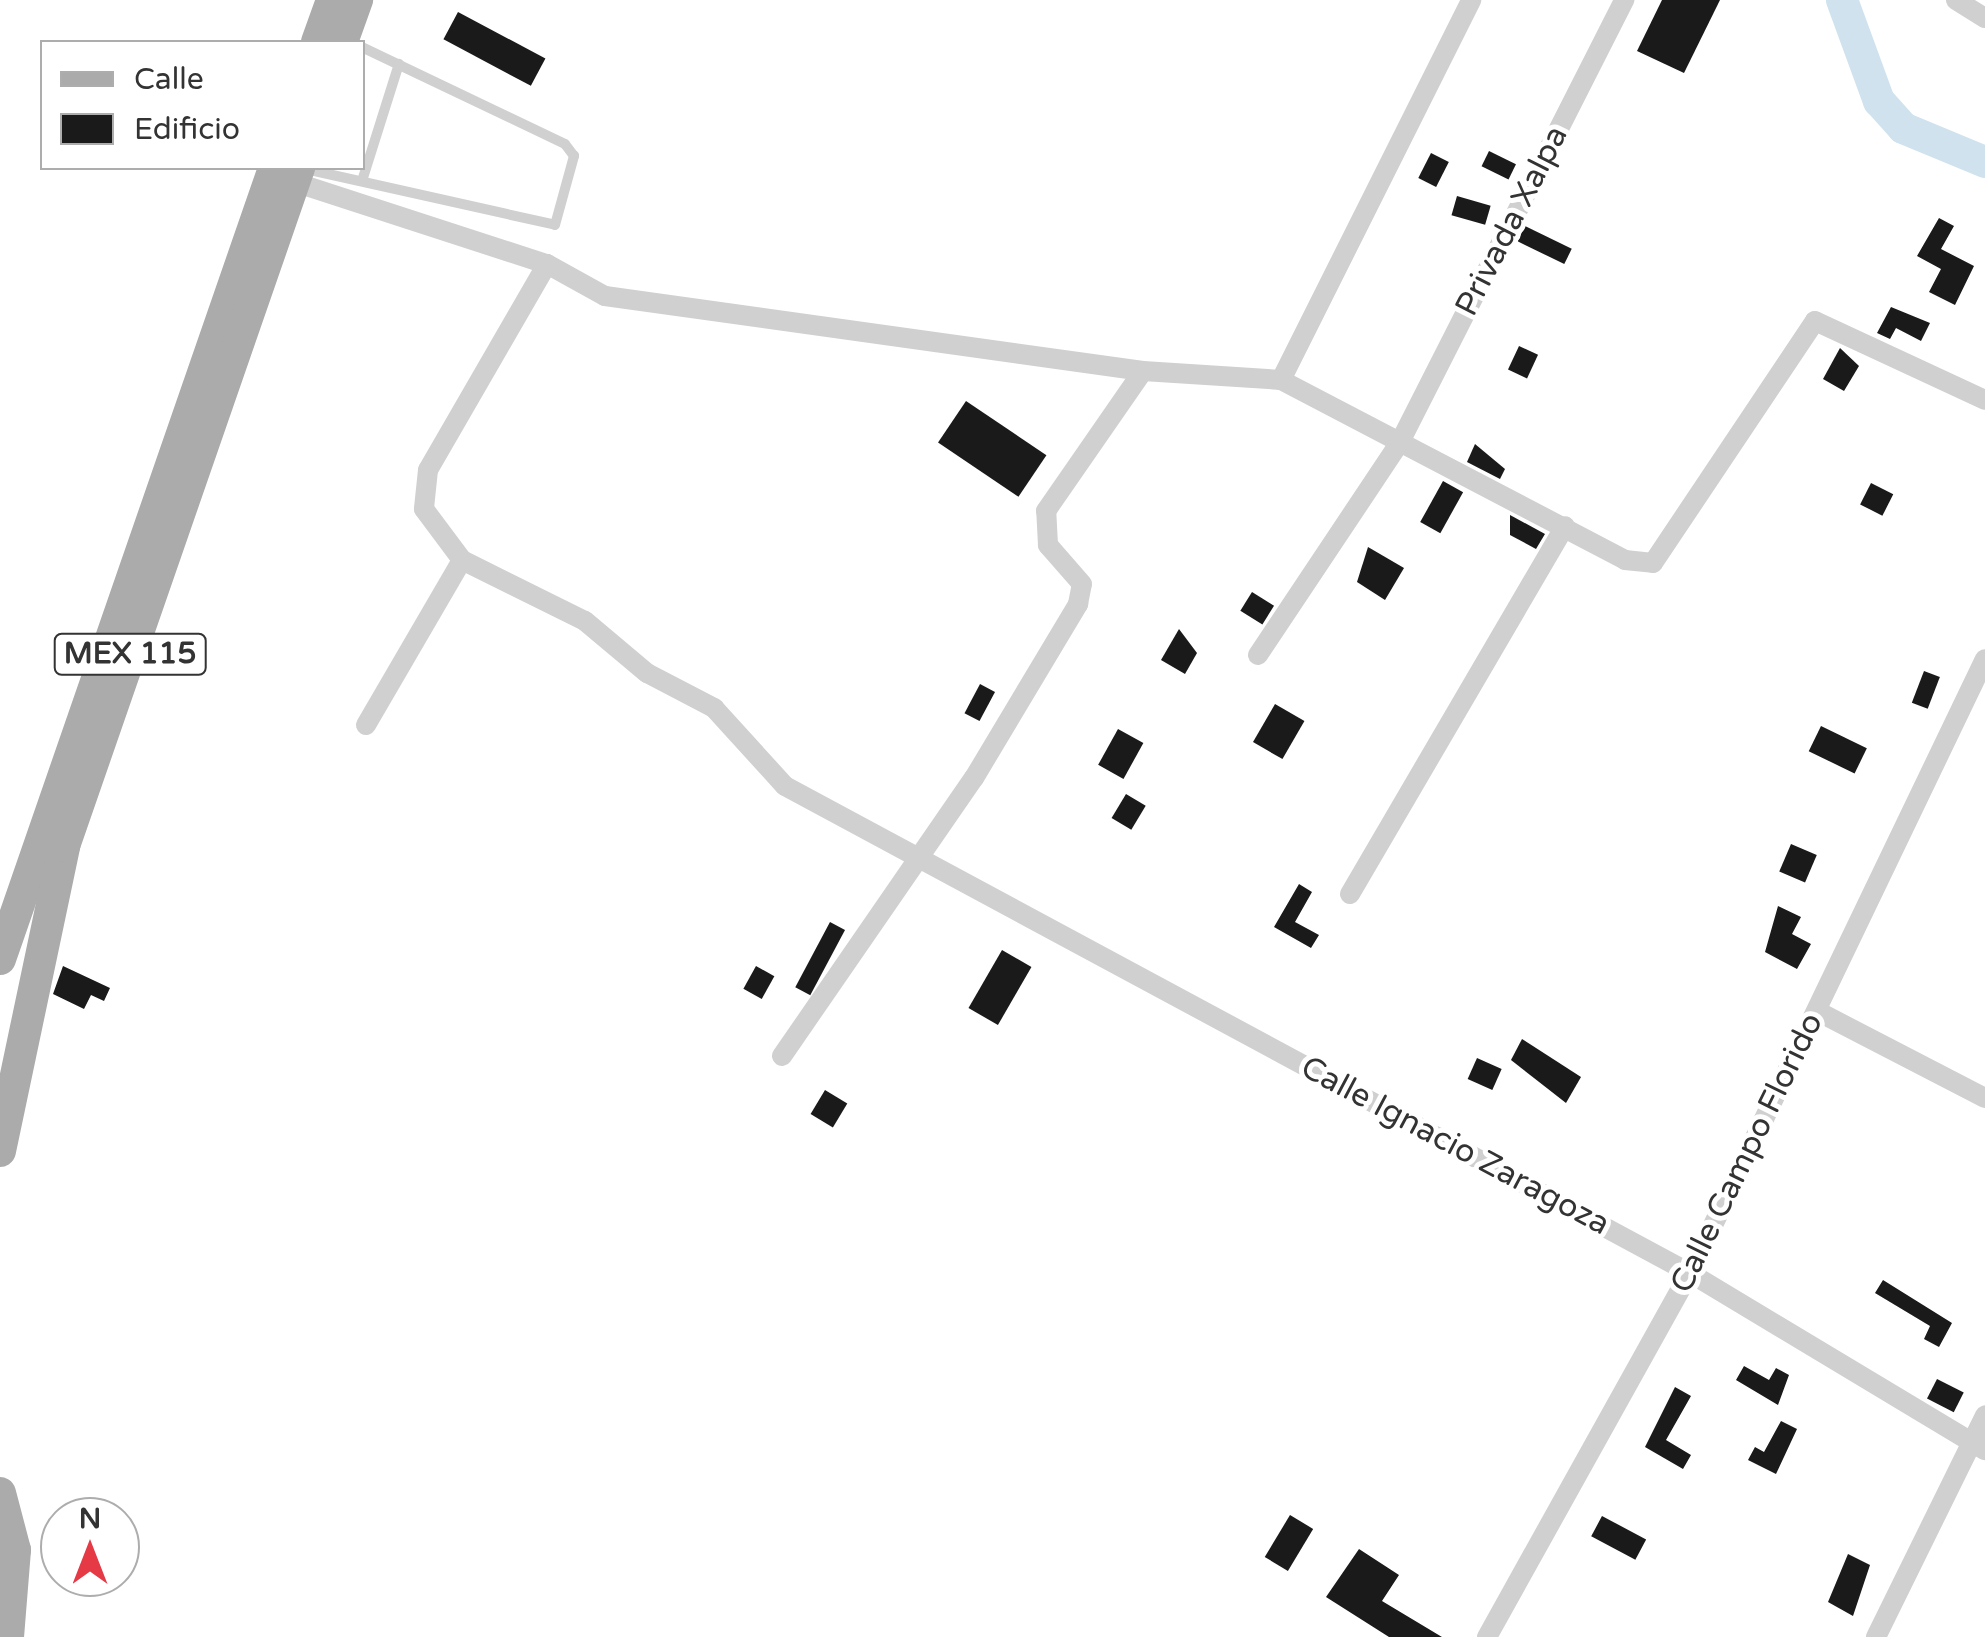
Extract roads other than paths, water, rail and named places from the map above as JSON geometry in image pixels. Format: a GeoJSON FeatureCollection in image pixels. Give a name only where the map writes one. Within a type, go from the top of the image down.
{"type":"FeatureCollection","features":[{"type":"Feature","properties":{"kind":"main road"},"geometry":{"type":"LineString","coordinates":[[332,0],[343,40]]}},
{"type":"Feature","properties":{"kind":"main road"},"geometry":{"type":"LineString","coordinates":[[345,40],[357,0]]}},
{"type":"Feature","properties":{"kind":"main road","name":"MEX 115"},"geometry":{"type":"LineString","coordinates":[[0,960],[292,171]]}},
{"type":"Feature","properties":{"kind":"main road","name":"MEX 115"},"geometry":{"type":"LineString","coordinates":[[0,1151],[64,846],[292,171]]}},
{"type":"Feature","properties":{"kind":"main road"},"geometry":{"type":"LineString","coordinates":[[0,1493],[15,1550],[8,1637]]}},
{"type":"Feature","properties":{"kind":"street"},"geometry":{"type":"LineString","coordinates":[[1281,380],[1471,0]]}},
{"type":"Feature","properties":{"kind":"street","name":"Privada Xalpa"},"geometry":{"type":"LineString","coordinates":[[1258,655],[1400,442],[1624,0]]}},
{"type":"Feature","properties":{"kind":"street"},"geometry":{"type":"LineString","coordinates":[[1956,0],[1985,18]]}},
{"type":"Feature","properties":{"kind":"street"},"geometry":{"type":"LineString","coordinates":[[292,171],[546,264],[606,296],[1143,370],[1281,380],[1624,560],[1653,564],[1816,321],[1985,400]]}},
{"type":"Feature","properties":{"kind":"street"},"geometry":{"type":"LineString","coordinates":[[366,725],[462,560],[424,509],[428,470],[546,264]]}},
{"type":"Feature","properties":{"kind":"street"},"geometry":{"type":"LineString","coordinates":[[782,1056],[918,855],[1078,604],[1082,584],[1048,545],[1046,511],[1143,370]]}},
{"type":"Feature","properties":{"kind":"street"},"geometry":{"type":"LineString","coordinates":[[1350,894],[1565,526]]}},
{"type":"Feature","properties":{"kind":"street","name":"Calle Ignacio Zaragoza"},"geometry":{"type":"LineString","coordinates":[[462,560],[585,621],[647,672],[714,708],[785,786],[1690,1272],[1978,1446]]}},
{"type":"Feature","properties":{"kind":"street","name":"Calle Campo Florido"},"geometry":{"type":"LineString","coordinates":[[1488,1637],[1690,1272],[1985,660]]}},
{"type":"Feature","properties":{"kind":"street"},"geometry":{"type":"LineString","coordinates":[[1817,1011],[1985,1098]]}},
{"type":"Feature","properties":{"kind":"street"},"geometry":{"type":"LineString","coordinates":[[1876,1637],[1978,1446],[1985,1415]]}},
{"type":"Feature","properties":{"kind":"lane"},"geometry":{"type":"LineString","coordinates":[[292,171],[362,180],[555,225],[574,156],[565,144],[365,51]]}},
{"type":"Feature","properties":{"kind":"lane"},"geometry":{"type":"LineString","coordinates":[[362,180],[398,64]]}},
{"type":"Feature","properties":{"kind":"waterway"},"geometry":{"type":"LineString","coordinates":[[1842,0],[1879,101],[1903,128],[1985,162]]}}]}
